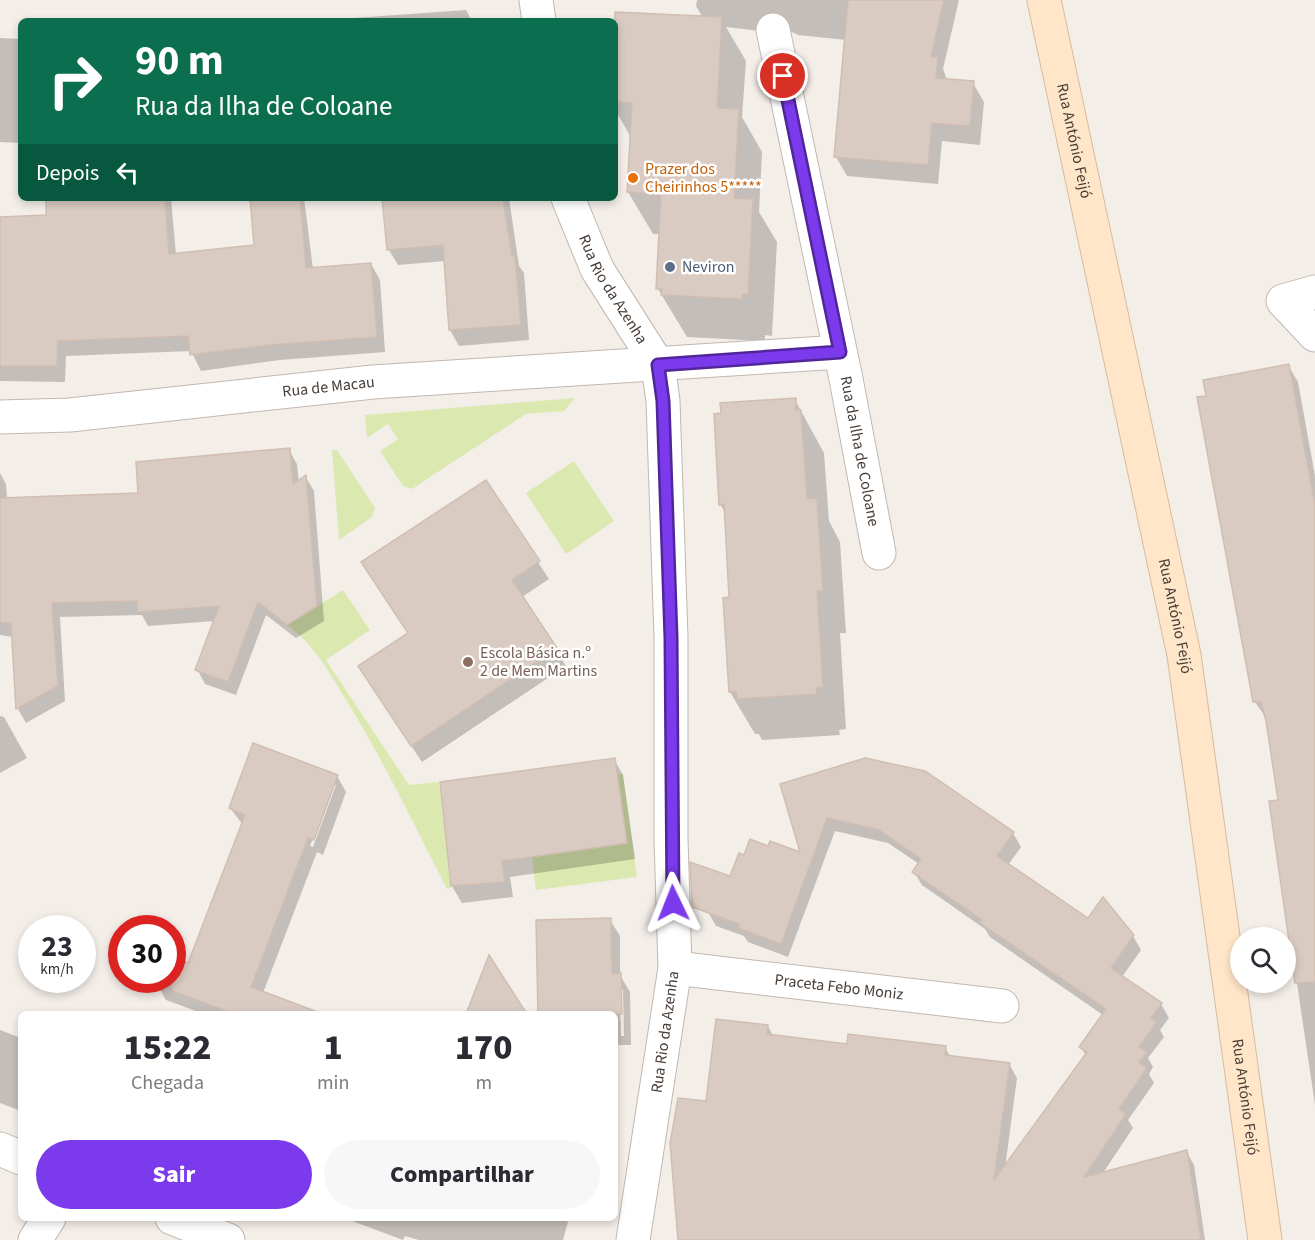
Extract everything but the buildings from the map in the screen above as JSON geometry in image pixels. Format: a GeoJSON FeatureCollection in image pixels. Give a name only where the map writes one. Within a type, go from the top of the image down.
{"type":"FeatureCollection","features":[{"type":"Feature","properties":{"kind":"street"},"geometry":{"type":"LineString","coordinates":[[536,0],[539,18]]}},
{"type":"Feature","properties":{"kind":"street","name":"Rua António Feijó"},"geometry":{"type":"LineString","coordinates":[[1044,0],[1184,655],[1265,1240]]}},
{"type":"Feature","properties":{"kind":"street","name":"Rua da Ilha de Coloane"},"geometry":{"type":"LineString","coordinates":[[773,30],[879,553]]}},
{"type":"Feature","properties":{"kind":"street","name":"Rua Rio da Azenha"},"geometry":{"type":"LineString","coordinates":[[569,201],[597,269],[658,365],[663,401],[671,626],[671,839],[675,968],[633,1240]]}},
{"type":"Feature","properties":{"kind":"street"},"geometry":{"type":"LineString","coordinates":[[1315,292],[1283,301],[1315,335]]}},
{"type":"Feature","properties":{"kind":"street"},"geometry":{"type":"LineString","coordinates":[[658,365],[840,352]]}},
{"type":"Feature","properties":{"kind":"street","name":"Rua de Macau"},"geometry":{"type":"LineString","coordinates":[[0,417],[70,414],[373,382],[658,365]]}},
{"type":"Feature","properties":{"kind":"street","name":"Praceta Febo Moniz"},"geometry":{"type":"LineString","coordinates":[[675,968],[1002,1006]]}},
{"type":"Feature","properties":{"kind":"street"},"geometry":{"type":"LineString","coordinates":[[0,1149],[18,1157]]}},
{"type":"Feature","properties":{"kind":"street"},"geometry":{"type":"LineString","coordinates":[[35,1240],[47,1221]]}},
{"type":"Feature","properties":{"kind":"street"},"geometry":{"type":"LineString","coordinates":[[180,1221],[228,1240]]}},
{"type":"Feature","properties":{"kind":"green space"},"geometry":{"type":"Polygon","coordinates":[[[575,398],[564,411],[526,414],[412,489],[403,486],[380,451],[398,439],[388,424],[367,438],[365,415],[575,398]]]}},
{"type":"Feature","properties":{"kind":"green space"},"geometry":{"type":"Polygon","coordinates":[[[332,450],[337,450],[375,508],[372,517],[339,540],[332,450]]]}},
{"type":"Feature","properties":{"kind":"green space"},"geometry":{"type":"Polygon","coordinates":[[[574,461],[614,521],[566,554],[526,493],[574,461]]]}},
{"type":"Feature","properties":{"kind":"green space"},"geometry":{"type":"Polygon","coordinates":[[[343,590],[370,630],[326,660],[409,785],[439,782],[452,888],[447,889],[387,772],[335,681],[314,651],[287,625],[343,590]]]}},
{"type":"Feature","properties":{"kind":"green space"},"geometry":{"type":"Polygon","coordinates":[[[623,774],[637,877],[536,890],[532,857],[627,843],[618,775],[623,774]]]}},
{"type":"Feature","properties":{"kind":"place","name":"Prazer dos Cheirinhos 5*****"},"geometry":{"type":"Point","coordinates":[633,178]}},
{"type":"Feature","properties":{"kind":"place","name":"Neviron"},"geometry":{"type":"Point","coordinates":[670,267]}},
{"type":"Feature","properties":{"kind":"place","name":"Escola Básica n.º 2 de Mem Martins"},"geometry":{"type":"Point","coordinates":[468,662]}},
{"type":"Feature","properties":{"kind":"route"},"geometry":{"type":"LineString","coordinates":[[673,903],[671,638],[663,401],[658,365],[840,352],[783,76]]}}]}
